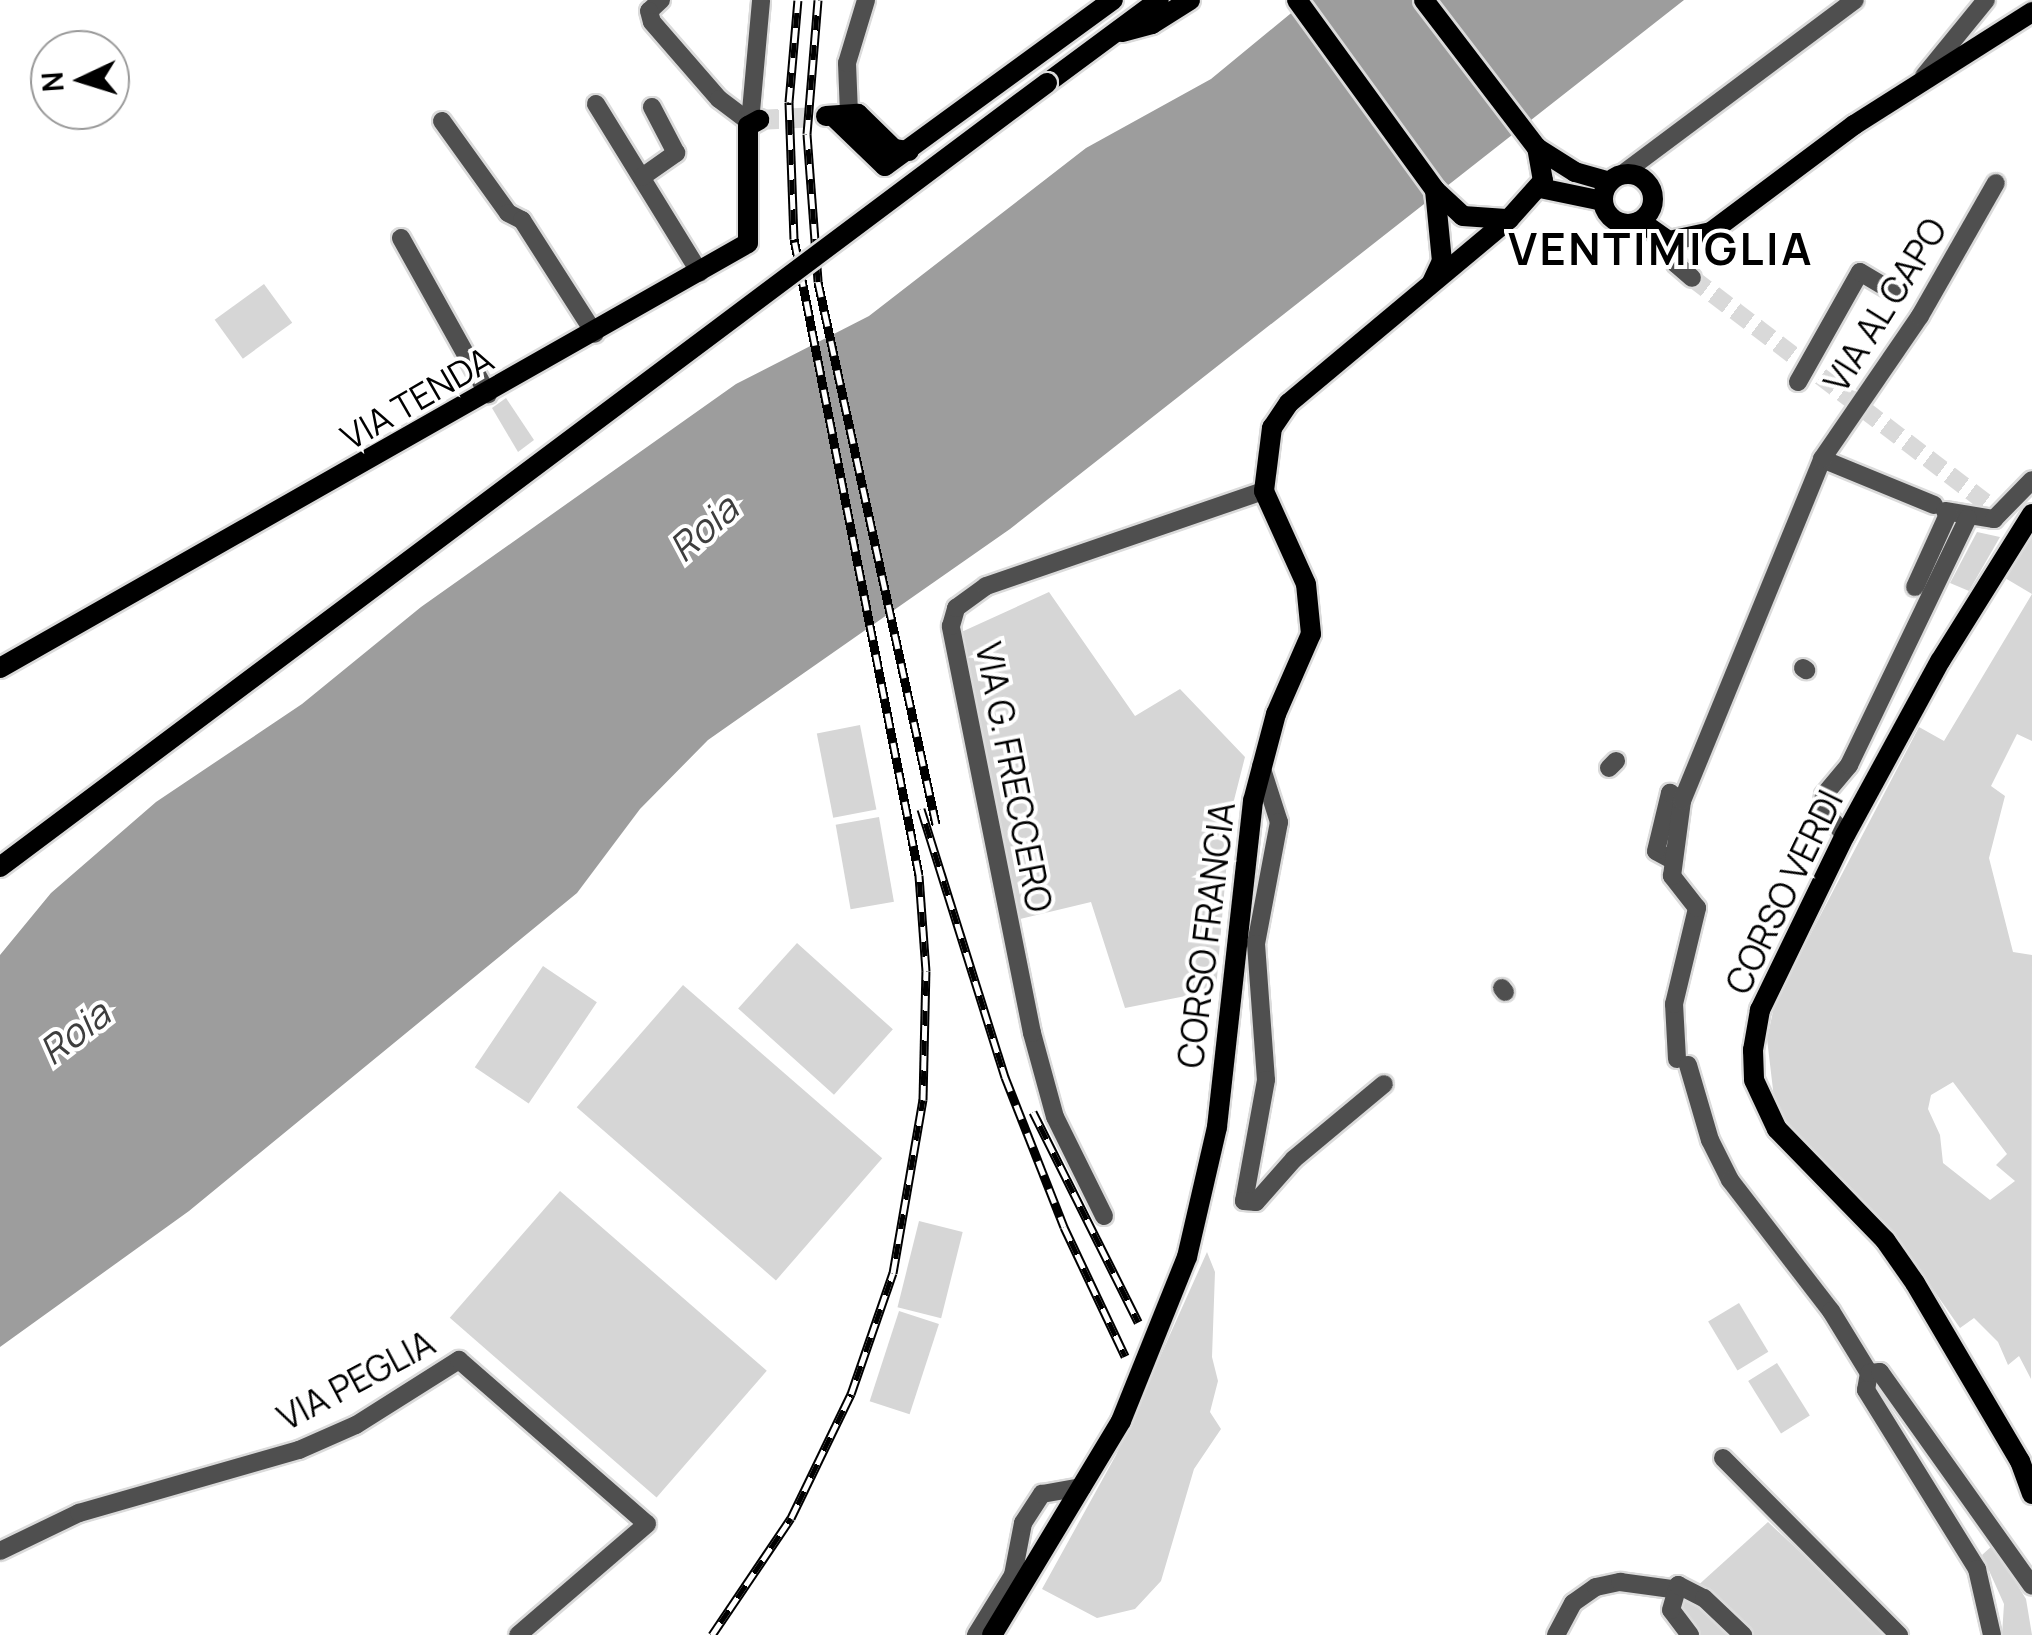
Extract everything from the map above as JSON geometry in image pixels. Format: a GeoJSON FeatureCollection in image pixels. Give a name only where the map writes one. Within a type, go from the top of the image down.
{"type":"FeatureCollection","features":[{"type":"Feature","properties":{"kind":"main road"},"geometry":{"type":"LineString","coordinates":[[834,115],[880,166],[909,151],[1113,0]]}},
{"type":"Feature","properties":{"kind":"main road"},"geometry":{"type":"LineString","coordinates":[[0,866],[1159,0]]}},
{"type":"Feature","properties":{"kind":"main road"},"geometry":{"type":"LineString","coordinates":[[1111,35],[1152,24],[1190,0]]}},
{"type":"Feature","properties":{"kind":"main road"},"geometry":{"type":"LineString","coordinates":[[1282,0],[1331,55],[1434,190],[1463,216],[1488,223],[1509,219]]}},
{"type":"Feature","properties":{"kind":"main road"},"geometry":{"type":"LineString","coordinates":[[1296,0],[1331,55]]}},
{"type":"Feature","properties":{"kind":"main road"},"geometry":{"type":"LineString","coordinates":[[1424,0],[1538,148],[1575,172],[1611,186]]}},
{"type":"Feature","properties":{"kind":"main road"},"geometry":{"type":"LineString","coordinates":[[1611,186],[1616,221],[1640,221],[1669,241],[1711,232],[1920,81],[2032,12]]}},
{"type":"Feature","properties":{"kind":"main road","name":"VIA TENDA"},"geometry":{"type":"LineString","coordinates":[[0,668],[596,334],[700,273],[752,236],[754,121]]}},
{"type":"Feature","properties":{"kind":"main road"},"geometry":{"type":"LineString","coordinates":[[1264,491],[1272,428],[1289,403],[1509,219],[1540,188],[1544,172],[1538,148]]}},
{"type":"Feature","properties":{"kind":"main road"},"geometry":{"type":"LineString","coordinates":[[1540,188],[1611,186],[1632,174],[1650,188],[1652,208],[1640,221]]}},
{"type":"Feature","properties":{"kind":"main road"},"geometry":{"type":"LineString","coordinates":[[1432,283],[1442,260],[1434,190]]}},
{"type":"Feature","properties":{"kind":"main road","name":"CORSO FRANCIA"},"geometry":{"type":"LineString","coordinates":[[992,1635],[1121,1421],[1187,1257],[1217,1127],[1241,878],[1261,766],[1311,621],[1306,584],[1264,491]]}},
{"type":"Feature","properties":{"kind":"main road","name":"CORSO VERDI"},"geometry":{"type":"LineString","coordinates":[[2032,514],[1940,661],[1846,835],[1760,1010],[1754,1080],[1778,1128],[1885,1240],[1915,1283],[2020,1461],[2032,1494]]}},
{"type":"Feature","properties":{"kind":"street"},"geometry":{"type":"LineString","coordinates":[[660,0],[649,11],[652,22],[719,99],[754,121],[760,0]]}},
{"type":"Feature","properties":{"kind":"street"},"geometry":{"type":"LineString","coordinates":[[834,115],[866,0]]}},
{"type":"Feature","properties":{"kind":"street"},"geometry":{"type":"LineString","coordinates":[[1611,186],[1855,0]]}},
{"type":"Feature","properties":{"kind":"street"},"geometry":{"type":"LineString","coordinates":[[1920,81],[1986,0]]}},
{"type":"Feature","properties":{"kind":"street"},"geometry":{"type":"LineString","coordinates":[[596,104],[700,273]]}},
{"type":"Feature","properties":{"kind":"street"},"geometry":{"type":"LineString","coordinates":[[642,177],[676,153],[652,106]]}},
{"type":"Feature","properties":{"kind":"street"},"geometry":{"type":"LineString","coordinates":[[442,121],[508,213],[522,220],[596,334]]}},
{"type":"Feature","properties":{"kind":"street","name":"VIA AL CAPO"},"geometry":{"type":"LineString","coordinates":[[1869,1373],[1830,1311],[1730,1180],[1710,1140],[1686,1064],[1674,1004],[1697,908],[1672,876],[1672,860],[1682,802],[1782,575],[1822,459],[1920,316],[1996,184]]}},
{"type":"Feature","properties":{"kind":"street"},"geometry":{"type":"LineString","coordinates":[[401,238],[488,394]]}},
{"type":"Feature","properties":{"kind":"street"},"geometry":{"type":"LineString","coordinates":[[1669,241],[1676,264],[1692,278]]}},
{"type":"Feature","properties":{"kind":"street"},"geometry":{"type":"LineString","coordinates":[[1798,382],[1860,272],[1897,294]]}},
{"type":"Feature","properties":{"kind":"street"},"geometry":{"type":"LineString","coordinates":[[1822,459],[1968,518],[1994,520],[2032,480]]}},
{"type":"Feature","properties":{"kind":"street","name":"VIA G. FRECCERO"},"geometry":{"type":"LineString","coordinates":[[1104,1216],[1055,1116],[1032,1032],[951,626],[956,608],[986,586],[1264,491]]}},
{"type":"Feature","properties":{"kind":"street"},"geometry":{"type":"LineString","coordinates":[[1916,586],[1943,509]]}},
{"type":"Feature","properties":{"kind":"street"},"geometry":{"type":"LineString","coordinates":[[1846,835],[1822,809],[1824,794],[1849,765],[1968,518]]}},
{"type":"Feature","properties":{"kind":"street"},"geometry":{"type":"LineString","coordinates":[[1261,766],[1279,822],[1256,944],[1266,1080],[1244,1201],[1256,1202],[1294,1159],[1384,1084]]}},
{"type":"Feature","properties":{"kind":"street","name":"VIA PEGLIA"},"geometry":{"type":"LineString","coordinates":[[0,1551],[78,1513],[299,1450],[356,1425],[459,1360],[647,1524],[518,1635]]}},
{"type":"Feature","properties":{"kind":"street"},"geometry":{"type":"LineString","coordinates":[[1992,1635],[1977,1569],[1866,1390],[1869,1373],[1880,1372],[2032,1586]]}},
{"type":"Feature","properties":{"kind":"street"},"geometry":{"type":"LineString","coordinates":[[1723,1458],[1898,1635]]}},
{"type":"Feature","properties":{"kind":"street"},"geometry":{"type":"LineString","coordinates":[[976,1635],[1013,1575],[1023,1523],[1042,1494],[1082,1486]]}},
{"type":"Feature","properties":{"kind":"street"},"geometry":{"type":"LineString","coordinates":[[1556,1635],[1573,1604],[1596,1587],[1620,1582],[1672,1589],[1684,1586],[1704,1598],[1743,1635]]}},
{"type":"Feature","properties":{"kind":"street"},"geometry":{"type":"LineString","coordinates":[[1672,1589],[1671,1610],[1690,1635]]}},
{"type":"Feature","properties":{"kind":"shaded area"},"geometry":{"type":"Polygon","coordinates":[[[264,284],[292,323],[243,359],[215,320],[264,284]]]}},
{"type":"Feature","properties":{"kind":"shaded area"},"geometry":{"type":"Polygon","coordinates":[[[506,398],[534,440],[518,452],[492,408],[506,398]]]}},
{"type":"Feature","properties":{"kind":"shaded area"},"geometry":{"type":"Polygon","coordinates":[[[2032,531],[2032,594],[2005,578],[2032,531]]]}},
{"type":"Feature","properties":{"kind":"shaded area"},"geometry":{"type":"Polygon","coordinates":[[[1977,532],[2000,537],[1969,591],[1950,583],[1977,532]]]}},
{"type":"Feature","properties":{"kind":"shaded area"},"geometry":{"type":"Polygon","coordinates":[[[1049,592],[1135,716],[1180,689],[1245,757],[1231,812],[1216,990],[1125,1008],[1091,902],[1020,919],[957,634],[1049,592]]]}},
{"type":"Feature","properties":{"kind":"shaded area"},"geometry":{"type":"Polygon","coordinates":[[[2032,594],[2032,741],[2017,734],[1991,786],[2005,796],[1989,858],[2013,952],[2032,955],[2031,1379],[2019,1356],[2008,1365],[1998,1342],[1974,1318],[1960,1328],[1909,1255],[1787,1123],[1774,1098],[1767,1039],[1775,1002],[1919,727],[1944,741],[2032,594]],[[1953,1082],[1931,1095],[1928,1109],[1940,1135],[1943,1163],[1990,1200],[2015,1181],[1996,1165],[2007,1154],[1953,1082]]]}},
{"type":"Feature","properties":{"kind":"shaded area"},"geometry":{"type":"Polygon","coordinates":[[[860,725],[876,809],[833,818],[817,733],[860,725]]]}},
{"type":"Feature","properties":{"kind":"shaded area"},"geometry":{"type":"Polygon","coordinates":[[[879,817],[894,902],[851,909],[836,825],[879,817]]]}},
{"type":"Feature","properties":{"kind":"shaded area"},"geometry":{"type":"Polygon","coordinates":[[[797,943],[893,1029],[834,1095],[738,1008],[797,943]]]}},
{"type":"Feature","properties":{"kind":"shaded area"},"geometry":{"type":"Polygon","coordinates":[[[543,966],[597,1002],[529,1103],[475,1067],[543,966]]]}},
{"type":"Feature","properties":{"kind":"shaded area"},"geometry":{"type":"Polygon","coordinates":[[[683,985],[882,1158],[776,1280],[577,1107],[683,985]]]}},
{"type":"Feature","properties":{"kind":"shaded area"},"geometry":{"type":"Polygon","coordinates":[[[560,1191],[767,1371],[657,1498],[450,1318],[560,1191]]]}},
{"type":"Feature","properties":{"kind":"shaded area"},"geometry":{"type":"Polygon","coordinates":[[[919,1221],[963,1232],[941,1318],[897,1307],[919,1221]]]}},
{"type":"Feature","properties":{"kind":"shaded area"},"geometry":{"type":"Polygon","coordinates":[[[1207,1252],[1215,1272],[1212,1357],[1218,1381],[1210,1412],[1221,1429],[1194,1469],[1161,1581],[1135,1609],[1097,1618],[1042,1589],[1116,1455],[1207,1252]]]}},
{"type":"Feature","properties":{"kind":"shaded area"},"geometry":{"type":"Polygon","coordinates":[[[1739,1303],[1768,1352],[1737,1370],[1708,1322],[1739,1303]]]}},
{"type":"Feature","properties":{"kind":"shaded area"},"geometry":{"type":"Polygon","coordinates":[[[899,1311],[939,1324],[910,1414],[870,1401],[899,1311]]]}},
{"type":"Feature","properties":{"kind":"shaded area"},"geometry":{"type":"Polygon","coordinates":[[[1777,1363],[1810,1416],[1781,1434],[1748,1381],[1777,1363]]]}},
{"type":"Feature","properties":{"kind":"shaded area"},"geometry":{"type":"Polygon","coordinates":[[[1768,1522],[1884,1635],[1677,1635],[1683,1599],[1768,1522]]]}},
{"type":"Feature","properties":{"kind":"shaded area"},"geometry":{"type":"Polygon","coordinates":[[[1993,1545],[2026,1599],[2032,1635],[2002,1635],[2004,1604],[1982,1555],[1993,1545]]]}},
{"type":"Feature","properties":{"kind":"water","name":"Roia"},"geometry":{"type":"Polygon","coordinates":[[[1307,0],[1684,0],[1010,529],[708,740],[640,809],[577,893],[189,1211],[0,1347],[0,955],[51,893],[156,802],[302,704],[421,607],[736,384],[869,316],[1086,148],[1211,79],[1307,0]]]}},
{"type":"Feature","properties":{"kind":"tunnel"},"geometry":{"type":"LineString","coordinates":[[759,120],[819,117]]}},
{"type":"Feature","properties":{"kind":"tunnel"},"geometry":{"type":"LineString","coordinates":[[1692,278],[2032,538]]}},
{"type":"Feature","properties":{"kind":"railway"},"geometry":{"type":"LineString","coordinates":[[712,1635],[791,1518],[851,1394],[893,1273],[923,1100],[926,971],[919,875],[794,239],[789,102],[798,0]]}},
{"type":"Feature","properties":{"kind":"railway"},"geometry":{"type":"LineString","coordinates":[[818,0],[807,134],[818,282],[936,824]]}},
{"type":"Feature","properties":{"kind":"railway"},"geometry":{"type":"LineString","coordinates":[[921,809],[1005,1077],[1064,1227],[1125,1356]]}},
{"type":"Feature","properties":{"kind":"railway"},"geometry":{"type":"LineString","coordinates":[[1033,1112],[1138,1322]]}},
{"type":"Feature","properties":{"kind":"district","name":"VENTIMIGLIA"},"geometry":{"type":"Point","coordinates":[1661,249]}}]}
